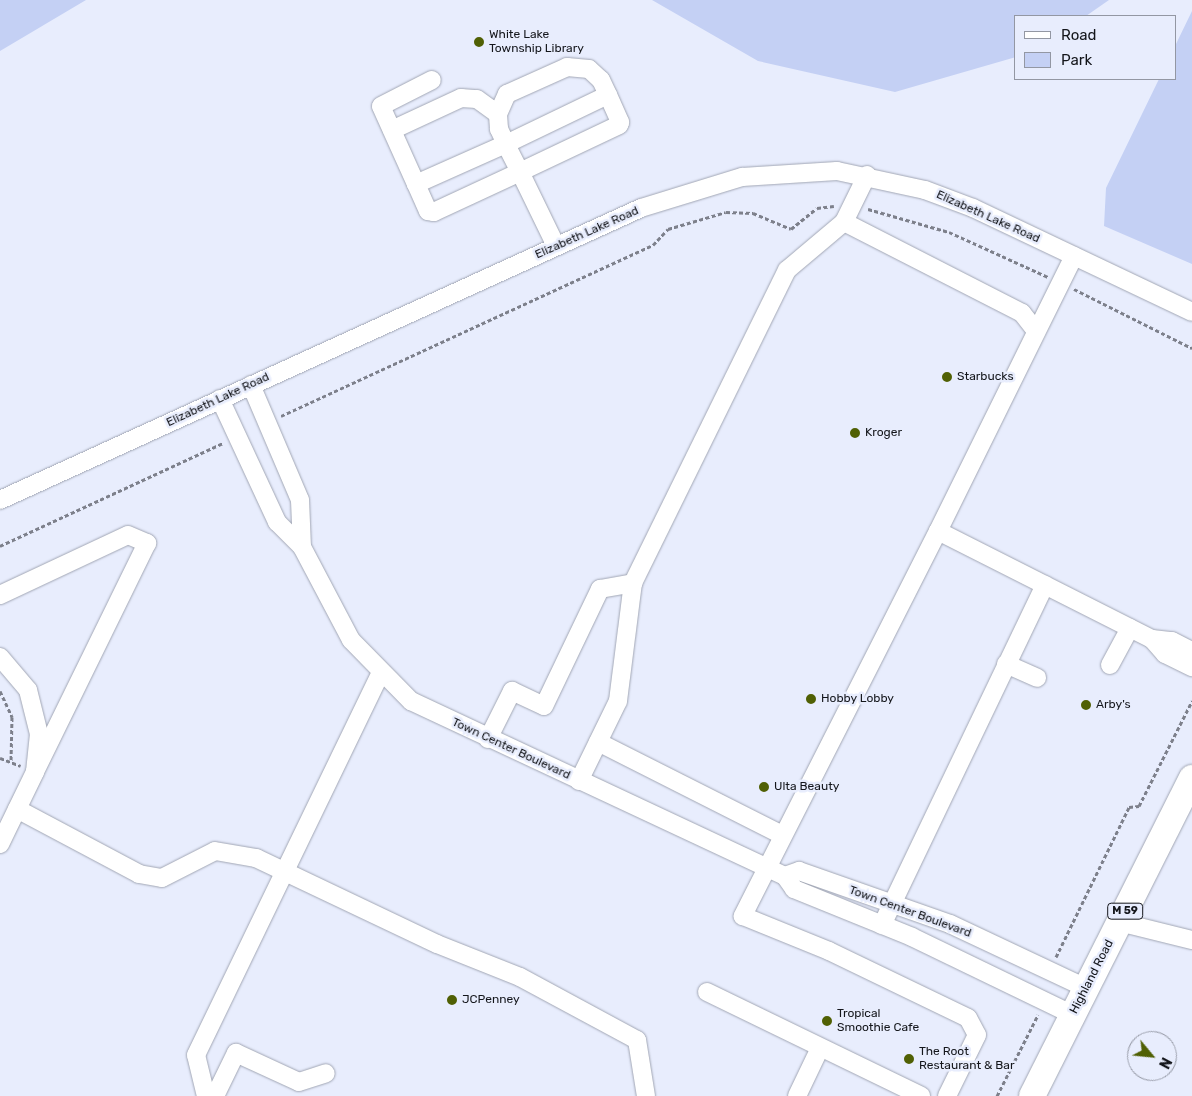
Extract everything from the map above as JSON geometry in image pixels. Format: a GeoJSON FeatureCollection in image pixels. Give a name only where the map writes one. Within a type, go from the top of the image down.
{"type":"FeatureCollection","features":[{"type":"Feature","properties":{"kind":"highway","name":"Highland Road"},"geometry":{"type":"LineString","coordinates":[[1032,1096],[1192,778]]}},
{"type":"Feature","properties":{"kind":"street"},"geometry":{"type":"LineString","coordinates":[[432,80],[381,106],[428,211],[434,212],[520,172],[619,125],[608,95],[596,73],[574,66],[507,94],[498,114],[506,144],[520,172],[556,246]]}},
{"type":"Feature","properties":{"kind":"street"},"geometry":{"type":"LineString","coordinates":[[416,184],[506,144],[608,95]]}},
{"type":"Feature","properties":{"kind":"street"},"geometry":{"type":"LineString","coordinates":[[392,130],[465,97],[498,114]]}},
{"type":"Feature","properties":{"kind":"street","name":"Elizabeth Lake Road"},"geometry":{"type":"LineString","coordinates":[[0,500],[658,201],[728,180],[792,171],[867,175],[949,198],[1192,312]]}},
{"type":"Feature","properties":{"kind":"street"},"geometry":{"type":"LineString","coordinates":[[579,781],[618,701],[633,583],[787,270],[847,214],[867,175]]}},
{"type":"Feature","properties":{"kind":"street"},"geometry":{"type":"LineString","coordinates":[[847,214],[1022,313],[1036,331]]}},
{"type":"Feature","properties":{"kind":"street"},"geometry":{"type":"LineString","coordinates":[[947,1096],[977,1035],[968,1018],[829,951],[744,916],[782,835],[938,531],[1074,256]]}},
{"type":"Feature","properties":{"kind":"street","name":"Town Center Boulevard"},"geometry":{"type":"LineString","coordinates":[[251,385],[300,500],[302,547]]}},
{"type":"Feature","properties":{"kind":"street","name":"Town Center Boulevard"},"geometry":{"type":"LineString","coordinates":[[220,399],[277,522],[302,547],[351,640],[380,674],[411,701],[488,739],[785,876],[794,889],[882,925],[1073,1015]]}},
{"type":"Feature","properties":{"kind":"street"},"geometry":{"type":"LineString","coordinates":[[938,531],[1152,639],[1191,647]]}},
{"type":"Feature","properties":{"kind":"street"},"geometry":{"type":"LineString","coordinates":[[0,595],[128,535],[147,543],[0,844]]}},
{"type":"Feature","properties":{"kind":"street"},"geometry":{"type":"LineString","coordinates":[[488,739],[512,691],[544,706],[600,589],[633,583]]}},
{"type":"Feature","properties":{"kind":"street"},"geometry":{"type":"LineString","coordinates":[[882,925],[969,750],[970,736],[1045,585]]}},
{"type":"Feature","properties":{"kind":"street"},"geometry":{"type":"LineString","coordinates":[[1110,665],[1130,628]]}},
{"type":"Feature","properties":{"kind":"street"},"geometry":{"type":"LineString","coordinates":[[1152,639],[1165,654],[1192,667]]}},
{"type":"Feature","properties":{"kind":"street"},"geometry":{"type":"LineString","coordinates":[[0,657],[24,683],[35,710],[39,734],[35,772]]}},
{"type":"Feature","properties":{"kind":"street"},"geometry":{"type":"LineString","coordinates":[[1006,664],[1037,678]]}},
{"type":"Feature","properties":{"kind":"street"},"geometry":{"type":"LineString","coordinates":[[206,1096],[196,1055],[380,674]]}},
{"type":"Feature","properties":{"kind":"street"},"geometry":{"type":"LineString","coordinates":[[598,742],[782,835]]}},
{"type":"Feature","properties":{"kind":"street"},"geometry":{"type":"LineString","coordinates":[[17,809],[139,874],[162,878],[223,851],[285,871],[437,944],[520,977],[626,1032],[637,1040],[646,1096]]}},
{"type":"Feature","properties":{"kind":"street","name":"Town Center Boulevard"},"geometry":{"type":"LineString","coordinates":[[785,876],[798,871],[950,924],[1086,988]]}},
{"type":"Feature","properties":{"kind":"street"},"geometry":{"type":"LineString","coordinates":[[1120,922],[1192,940]]}},
{"type":"Feature","properties":{"kind":"street"},"geometry":{"type":"LineString","coordinates":[[707,992],[922,1096]]}},
{"type":"Feature","properties":{"kind":"street"},"geometry":{"type":"LineString","coordinates":[[797,1096],[820,1048]]}},
{"type":"Feature","properties":{"kind":"street"},"geometry":{"type":"LineString","coordinates":[[215,1096],[236,1053],[299,1082],[326,1073]]}},
{"type":"Feature","properties":{"kind":"path"},"geometry":{"type":"LineString","coordinates":[[267,422],[653,246],[668,229],[726,212],[753,214],[791,229],[817,208],[847,214],[876,209],[949,232],[1060,283],[1192,348]]}},
{"type":"Feature","properties":{"kind":"path"},"geometry":{"type":"LineString","coordinates":[[0,546],[238,436]]}},
{"type":"Feature","properties":{"kind":"path"},"geometry":{"type":"LineString","coordinates":[[0,691],[12,717],[11,761]]}},
{"type":"Feature","properties":{"kind":"path"},"geometry":{"type":"LineString","coordinates":[[1056,958],[1129,807],[1139,806],[1192,701]]}},
{"type":"Feature","properties":{"kind":"path"},"geometry":{"type":"LineString","coordinates":[[997,1096],[1036,1018]]}},
{"type":"Feature","properties":{"kind":"green space"},"geometry":{"type":"Polygon","coordinates":[[[0,0],[86,0],[0,51],[0,0]]]}},
{"type":"Feature","properties":{"kind":"green space"},"geometry":{"type":"Polygon","coordinates":[[[652,0],[1109,0],[1087,15],[1014,15],[1014,58],[895,92],[758,61],[652,0]]]}},
{"type":"Feature","properties":{"kind":"green space"},"geometry":{"type":"Polygon","coordinates":[[[1192,11],[1192,264],[1104,226],[1106,188],[1159,80],[1177,80],[1177,42],[1192,11]]]}},
{"type":"Feature","properties":{"kind":"place","name":"White Lake Township Library"},"geometry":{"type":"Point","coordinates":[479,42]}},
{"type":"Feature","properties":{"kind":"place","name":"Starbucks"},"geometry":{"type":"Point","coordinates":[947,377]}},
{"type":"Feature","properties":{"kind":"place","name":"Kroger"},"geometry":{"type":"Point","coordinates":[855,433]}},
{"type":"Feature","properties":{"kind":"place","name":"Hobby Lobby"},"geometry":{"type":"Point","coordinates":[811,699]}},
{"type":"Feature","properties":{"kind":"place","name":"Arby's"},"geometry":{"type":"Point","coordinates":[1086,705]}},
{"type":"Feature","properties":{"kind":"place","name":"Ulta Beauty"},"geometry":{"type":"Point","coordinates":[764,787]}},
{"type":"Feature","properties":{"kind":"place","name":"JCPenney"},"geometry":{"type":"Point","coordinates":[452,1000]}},
{"type":"Feature","properties":{"kind":"place","name":"Tropical Smoothie Cafe"},"geometry":{"type":"Point","coordinates":[827,1021]}},
{"type":"Feature","properties":{"kind":"place","name":"The Root Restaurant & Bar"},"geometry":{"type":"Point","coordinates":[909,1059]}}]}
